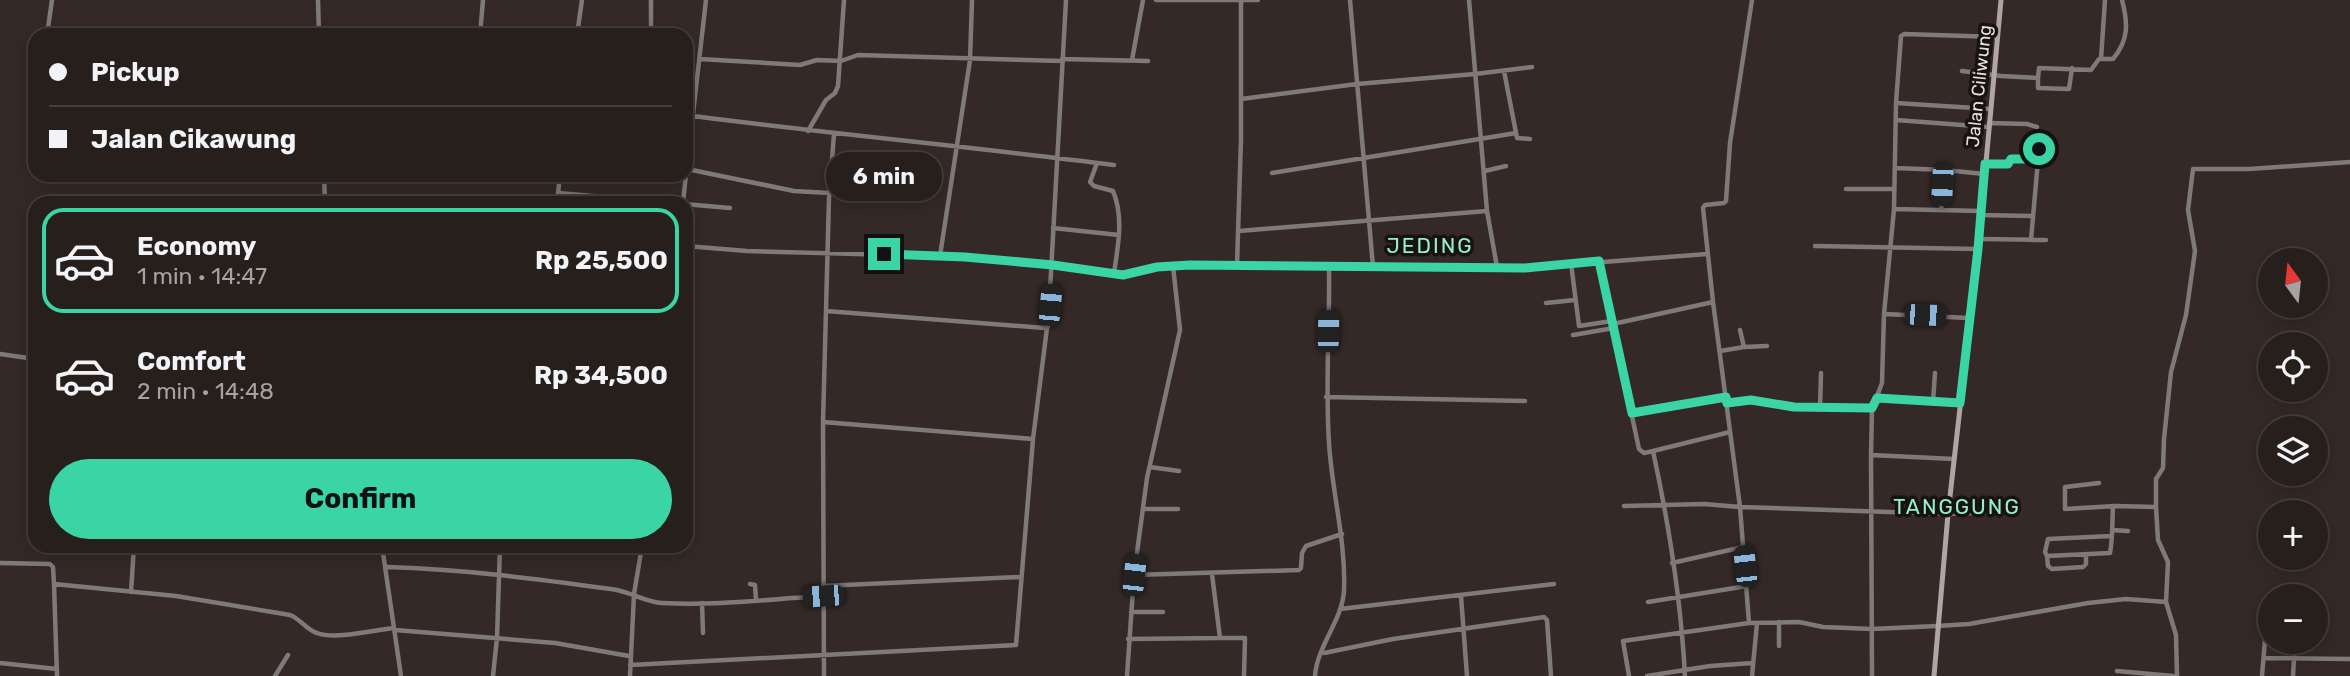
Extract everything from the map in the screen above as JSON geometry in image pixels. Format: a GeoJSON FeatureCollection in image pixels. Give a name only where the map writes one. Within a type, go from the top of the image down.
{"type":"FeatureCollection","features":[{"type":"Feature","properties":{"kind":"main road","name":"Jalan Ciliwung"},"geometry":{"type":"LineString","coordinates":[[1934,676],[2001,0]]}},
{"type":"Feature","properties":{"kind":"street"},"geometry":{"type":"LineString","coordinates":[[48,28],[52,0]]}},
{"type":"Feature","properties":{"kind":"street"},"geometry":{"type":"LineString","coordinates":[[318,0],[319,28]]}},
{"type":"Feature","properties":{"kind":"street"},"geometry":{"type":"LineString","coordinates":[[481,28],[484,0]]}},
{"type":"Feature","properties":{"kind":"street"},"geometry":{"type":"LineString","coordinates":[[579,28],[582,0]]}},
{"type":"Feature","properties":{"kind":"street"},"geometry":{"type":"LineString","coordinates":[[651,0],[651,28]]}},
{"type":"Feature","properties":{"kind":"street"},"geometry":{"type":"LineString","coordinates":[[706,0],[693,116],[1114,165]]}},
{"type":"Feature","properties":{"kind":"street"},"geometry":{"type":"LineString","coordinates":[[808,131],[826,100],[836,90],[841,61],[844,0]]}},
{"type":"Feature","properties":{"kind":"street"},"geometry":{"type":"LineString","coordinates":[[940,256],[970,60],[972,0]]}},
{"type":"Feature","properties":{"kind":"street"},"geometry":{"type":"LineString","coordinates":[[630,665],[1016,645],[1033,439],[1053,265],[1056,158],[1066,0]]}},
{"type":"Feature","properties":{"kind":"street"},"geometry":{"type":"LineString","coordinates":[[1132,60],[1143,0]]}},
{"type":"Feature","properties":{"kind":"street"},"geometry":{"type":"LineString","coordinates":[[1156,0],[1258,0]]}},
{"type":"Feature","properties":{"kind":"street"},"geometry":{"type":"LineString","coordinates":[[1350,0],[1373,267]]}},
{"type":"Feature","properties":{"kind":"street"},"geometry":{"type":"LineString","coordinates":[[1469,0],[1488,211],[1497,267]]}},
{"type":"Feature","properties":{"kind":"street"},"geometry":{"type":"LineString","coordinates":[[1749,623],[1740,506],[1703,208],[1705,205],[1726,201],[1732,130],[1752,0]]}},
{"type":"Feature","properties":{"kind":"street"},"geometry":{"type":"LineString","coordinates":[[2072,68],[2069,89],[2036,88],[2039,66],[2091,69],[2101,58],[2105,0]]}},
{"type":"Feature","properties":{"kind":"street"},"geometry":{"type":"LineString","coordinates":[[2101,58],[2113,59],[2124,44],[2125,16],[2122,0]]}},
{"type":"Feature","properties":{"kind":"street"},"geometry":{"type":"LineString","coordinates":[[1237,265],[1241,1]]}},
{"type":"Feature","properties":{"kind":"street"},"geometry":{"type":"LineString","coordinates":[[1872,676],[1872,408],[1882,383],[1884,314],[1894,209],[1895,120],[1901,37],[1903,34],[1997,37]]}},
{"type":"Feature","properties":{"kind":"street"},"geometry":{"type":"LineString","coordinates":[[700,59],[800,65],[817,60],[841,61],[858,55],[970,60],[1148,61]]}},
{"type":"Feature","properties":{"kind":"street"},"geometry":{"type":"LineString","coordinates":[[1241,99],[1357,84],[1532,67]]}},
{"type":"Feature","properties":{"kind":"street"},"geometry":{"type":"LineString","coordinates":[[1504,71],[1518,140],[1530,139]]}},
{"type":"Feature","properties":{"kind":"street"},"geometry":{"type":"LineString","coordinates":[[1962,72],[2038,78]]}},
{"type":"Feature","properties":{"kind":"street"},"geometry":{"type":"LineString","coordinates":[[1896,103],[1990,109]]}},
{"type":"Feature","properties":{"kind":"street"},"geometry":{"type":"LineString","coordinates":[[1895,120],[1989,125],[2027,124],[2036,127]]}},
{"type":"Feature","properties":{"kind":"street"},"geometry":{"type":"LineString","coordinates":[[1272,173],[1516,133]]}},
{"type":"Feature","properties":{"kind":"street"},"geometry":{"type":"LineString","coordinates":[[824,676],[823,422],[829,193],[834,134]]}},
{"type":"Feature","properties":{"kind":"street"},"geometry":{"type":"LineString","coordinates":[[2031,240],[2039,149]]}},
{"type":"Feature","properties":{"kind":"street"},"geometry":{"type":"LineString","coordinates":[[1985,164],[2008,164],[2011,159],[2037,159]]}},
{"type":"Feature","properties":{"kind":"street"},"geometry":{"type":"LineString","coordinates":[[2117,671],[2175,676],[2176,635],[2166,602],[2168,562],[2158,540],[2156,479],[2163,468],[2171,372],[2186,315],[2195,251],[2188,211],[2193,169],[2249,169],[2350,162]]}},
{"type":"Feature","properties":{"kind":"street"},"geometry":{"type":"LineString","coordinates":[[1097,163],[1090,182],[1115,193],[1115,204],[1119,210],[1114,273]]}},
{"type":"Feature","properties":{"kind":"street"},"geometry":{"type":"LineString","coordinates":[[1485,171],[1506,166]]}},
{"type":"Feature","properties":{"kind":"street"},"geometry":{"type":"LineString","coordinates":[[1895,168],[1984,174]]}},
{"type":"Feature","properties":{"kind":"street"},"geometry":{"type":"LineString","coordinates":[[693,170],[794,191],[829,193]]}},
{"type":"Feature","properties":{"kind":"street"},"geometry":{"type":"LineString","coordinates":[[1941,210],[1945,170]]}},
{"type":"Feature","properties":{"kind":"street"},"geometry":{"type":"LineString","coordinates":[[559,182],[558,194],[586,196]]}},
{"type":"Feature","properties":{"kind":"street"},"geometry":{"type":"LineString","coordinates":[[1846,189],[1894,189]]}},
{"type":"Feature","properties":{"kind":"street"},"geometry":{"type":"LineString","coordinates":[[693,204],[730,208]]}},
{"type":"Feature","properties":{"kind":"street"},"geometry":{"type":"LineString","coordinates":[[1894,209],[2033,216]]}},
{"type":"Feature","properties":{"kind":"street"},"geometry":{"type":"LineString","coordinates":[[1239,231],[1488,211]]}},
{"type":"Feature","properties":{"kind":"street"},"geometry":{"type":"LineString","coordinates":[[1053,228],[1119,235]]}},
{"type":"Feature","properties":{"kind":"street"},"geometry":{"type":"LineString","coordinates":[[1979,239],[2046,240]]}},
{"type":"Feature","properties":{"kind":"street"},"geometry":{"type":"LineString","coordinates":[[1815,246],[1978,249]]}},
{"type":"Feature","properties":{"kind":"street"},"geometry":{"type":"LineString","coordinates":[[693,247],[940,256],[1129,274],[1173,266],[1237,265],[1525,268],[1707,254]]}},
{"type":"Feature","properties":{"kind":"street"},"geometry":{"type":"LineString","coordinates":[[1599,261],[1639,449],[1644,453],[1730,432]]}},
{"type":"Feature","properties":{"kind":"street"},"geometry":{"type":"LineString","coordinates":[[1571,263],[1579,326],[1613,325]]}},
{"type":"Feature","properties":{"kind":"street"},"geometry":{"type":"LineString","coordinates":[[1127,676],[1134,575],[1143,509],[1180,330],[1173,266]]}},
{"type":"Feature","properties":{"kind":"street"},"geometry":{"type":"LineString","coordinates":[[1315,676],[1317,661],[1323,653],[1340,610],[1343,592],[1342,534],[1333,484],[1326,397],[1329,267]]}},
{"type":"Feature","properties":{"kind":"street"},"geometry":{"type":"LineString","coordinates":[[1546,303],[1575,300]]}},
{"type":"Feature","properties":{"kind":"street"},"geometry":{"type":"LineString","coordinates":[[1573,335],[1713,302]]}},
{"type":"Feature","properties":{"kind":"street"},"geometry":{"type":"LineString","coordinates":[[826,310],[1046,328]]}},
{"type":"Feature","properties":{"kind":"street"},"geometry":{"type":"LineString","coordinates":[[1884,314],[1969,318]]}},
{"type":"Feature","properties":{"kind":"street"},"geometry":{"type":"LineString","coordinates":[[1741,330],[1744,347]]}},
{"type":"Feature","properties":{"kind":"street"},"geometry":{"type":"LineString","coordinates":[[1720,351],[1767,346]]}},
{"type":"Feature","properties":{"kind":"street"},"geometry":{"type":"LineString","coordinates":[[0,354],[28,358]]}},
{"type":"Feature","properties":{"kind":"street"},"geometry":{"type":"LineString","coordinates":[[1820,408],[1821,373]]}},
{"type":"Feature","properties":{"kind":"street"},"geometry":{"type":"LineString","coordinates":[[1933,402],[1935,373]]}},
{"type":"Feature","properties":{"kind":"street"},"geometry":{"type":"LineString","coordinates":[[1326,397],[1525,401]]}},
{"type":"Feature","properties":{"kind":"street"},"geometry":{"type":"LineString","coordinates":[[1632,413],[1726,397]]}},
{"type":"Feature","properties":{"kind":"street"},"geometry":{"type":"LineString","coordinates":[[1877,398],[1960,403]]}},
{"type":"Feature","properties":{"kind":"street"},"geometry":{"type":"LineString","coordinates":[[1727,403],[1751,400],[1779,406],[1872,408]]}},
{"type":"Feature","properties":{"kind":"street"},"geometry":{"type":"LineString","coordinates":[[823,422],[1033,439]]}},
{"type":"Feature","properties":{"kind":"street"},"geometry":{"type":"LineString","coordinates":[[1653,451],[1678,597],[1685,673]]}},
{"type":"Feature","properties":{"kind":"street"},"geometry":{"type":"LineString","coordinates":[[1871,455],[1954,459]]}},
{"type":"Feature","properties":{"kind":"street"},"geometry":{"type":"LineString","coordinates":[[1150,467],[1179,471]]}},
{"type":"Feature","properties":{"kind":"street"},"geometry":{"type":"LineString","coordinates":[[2099,483],[2064,488],[2065,509],[2156,507]]}},
{"type":"Feature","properties":{"kind":"street"},"geometry":{"type":"LineString","coordinates":[[1624,506],[1664,504],[1948,514],[1996,512]]}},
{"type":"Feature","properties":{"kind":"street"},"geometry":{"type":"LineString","coordinates":[[2047,556],[2110,553],[2113,506]]}},
{"type":"Feature","properties":{"kind":"street"},"geometry":{"type":"LineString","coordinates":[[1143,509],[1178,509]]}},
{"type":"Feature","properties":{"kind":"street"},"geometry":{"type":"LineString","coordinates":[[2086,555],[2086,564],[2083,567],[2052,569],[2048,566],[2045,552],[2048,538],[2128,531]]}},
{"type":"Feature","properties":{"kind":"street"},"geometry":{"type":"LineString","coordinates":[[1134,575],[1299,570],[1306,546],[1342,534]]}},
{"type":"Feature","properties":{"kind":"street"},"geometry":{"type":"LineString","coordinates":[[1672,563],[1743,547]]}},
{"type":"Feature","properties":{"kind":"street"},"geometry":{"type":"LineString","coordinates":[[131,592],[134,553]]}},
{"type":"Feature","properties":{"kind":"street"},"geometry":{"type":"LineString","coordinates":[[384,553],[401,676]]}},
{"type":"Feature","properties":{"kind":"street"},"geometry":{"type":"LineString","coordinates":[[493,676],[500,553]]}},
{"type":"Feature","properties":{"kind":"street"},"geometry":{"type":"LineString","coordinates":[[630,676],[634,594],[641,553]]}},
{"type":"Feature","properties":{"kind":"street"},"geometry":{"type":"LineString","coordinates":[[0,564],[50,564],[53,569],[58,676]]}},
{"type":"Feature","properties":{"kind":"street"},"geometry":{"type":"LineString","coordinates":[[387,567],[499,575],[620,590],[660,603],[823,596]]}},
{"type":"Feature","properties":{"kind":"street"},"geometry":{"type":"LineString","coordinates":[[1212,573],[1220,638]]}},
{"type":"Feature","properties":{"kind":"street"},"geometry":{"type":"LineString","coordinates":[[823,586],[1020,577]]}},
{"type":"Feature","properties":{"kind":"street"},"geometry":{"type":"LineString","coordinates":[[54,584],[176,596],[290,615],[298,618],[313,632],[325,635],[394,629],[555,643],[629,656]]}},
{"type":"Feature","properties":{"kind":"street"},"geometry":{"type":"LineString","coordinates":[[750,584],[755,586],[755,600]]}},
{"type":"Feature","properties":{"kind":"street"},"geometry":{"type":"LineString","coordinates":[[1340,610],[1554,584]]}},
{"type":"Feature","properties":{"kind":"street"},"geometry":{"type":"LineString","coordinates":[[1648,602],[1747,586]]}},
{"type":"Feature","properties":{"kind":"street"},"geometry":{"type":"LineString","coordinates":[[1461,596],[1467,676]]}},
{"type":"Feature","properties":{"kind":"street"},"geometry":{"type":"LineString","coordinates":[[1629,676],[1623,641],[1682,632],[1749,623],[1780,622],[1872,629],[1937,626],[1969,624],[2126,599],[2166,602]]}},
{"type":"Feature","properties":{"kind":"street"},"geometry":{"type":"LineString","coordinates":[[702,603],[703,633]]}},
{"type":"Feature","properties":{"kind":"street"},"geometry":{"type":"LineString","coordinates":[[1131,612],[1163,612]]}},
{"type":"Feature","properties":{"kind":"street"},"geometry":{"type":"LineString","coordinates":[[1323,653],[1545,618],[1551,676]]}},
{"type":"Feature","properties":{"kind":"street"},"geometry":{"type":"LineString","coordinates":[[1779,646],[1780,622]]}},
{"type":"Feature","properties":{"kind":"street"},"geometry":{"type":"LineString","coordinates":[[1752,676],[1757,623]]}},
{"type":"Feature","properties":{"kind":"street"},"geometry":{"type":"LineString","coordinates":[[1128,639],[1245,638],[1244,676]]}},
{"type":"Feature","properties":{"kind":"street"},"geometry":{"type":"LineString","coordinates":[[2262,676],[2264,654]]}},
{"type":"Feature","properties":{"kind":"street"},"geometry":{"type":"LineString","coordinates":[[2294,654],[2294,676]]}},
{"type":"Feature","properties":{"kind":"street"},"geometry":{"type":"LineString","coordinates":[[275,676],[288,655]]}},
{"type":"Feature","properties":{"kind":"street"},"geometry":{"type":"LineString","coordinates":[[2264,658],[2350,659]]}},
{"type":"Feature","properties":{"kind":"street"},"geometry":{"type":"LineString","coordinates":[[0,663],[57,669]]}},
{"type":"Feature","properties":{"kind":"street"},"geometry":{"type":"LineString","coordinates":[[1641,676],[1753,663]]}},
{"type":"Feature","properties":{"kind":"district","name":"JEDING"},"geometry":{"type":"Point","coordinates":[1430,246]}},
{"type":"Feature","properties":{"kind":"district","name":"TANGGUNG"},"geometry":{"type":"Point","coordinates":[1957,507]}},
{"type":"Feature","properties":{"kind":"route"},"geometry":{"type":"LineString","coordinates":[[884,254],[965,257],[1123,275],[1157,267],[1190,265],[1525,268],[1599,261],[1632,413],[1726,397],[1727,403],[1751,400],[1779,406],[1820,408],[1872,408],[1877,398],[1960,403],[1985,164],[2008,164],[2011,159],[2037,159],[2039,149]]}}]}
